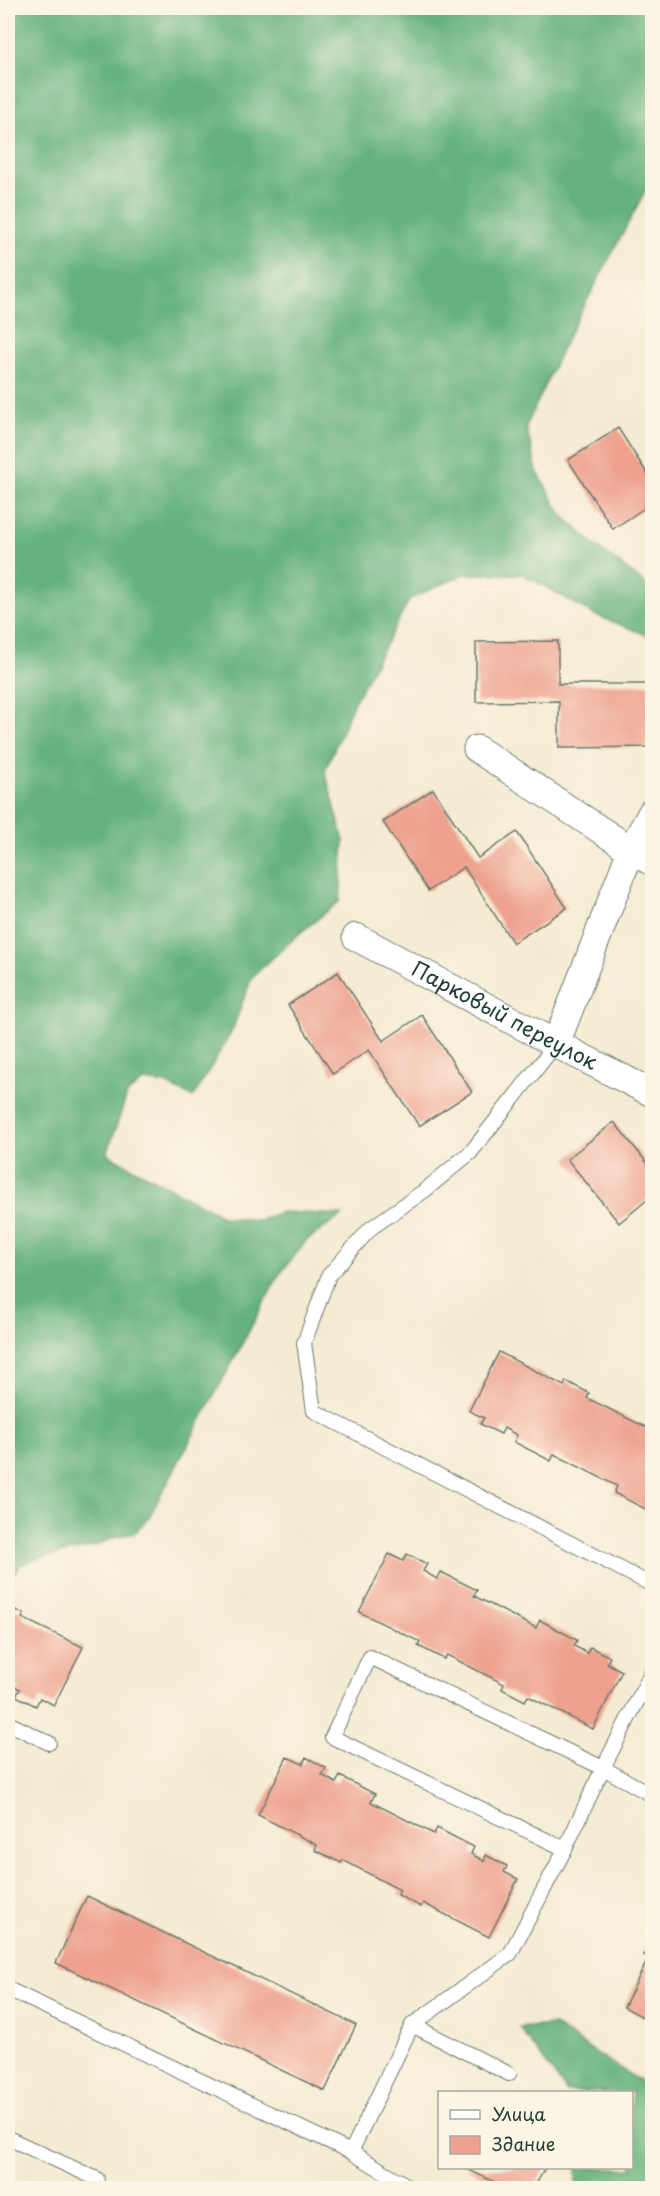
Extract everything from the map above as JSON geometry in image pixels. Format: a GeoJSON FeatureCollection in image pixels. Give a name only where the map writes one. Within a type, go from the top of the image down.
{"type":"FeatureCollection","features":[{"type":"Feature","properties":{"kind":"street"},"geometry":{"type":"LineString","coordinates":[[477,749],[642,856]]}},
{"type":"Feature","properties":{"kind":"street"},"geometry":{"type":"LineString","coordinates":[[556,1044],[642,856],[652,812]]}},
{"type":"Feature","properties":{"kind":"street","name":"Парковый переулок"},"geometry":{"type":"LineString","coordinates":[[356,937],[652,1093]]}},
{"type":"Feature","properties":{"kind":"lane"},"geometry":{"type":"LineString","coordinates":[[556,1044],[471,1152],[424,1191],[371,1228],[329,1275],[304,1342],[314,1411],[652,1585]]}},
{"type":"Feature","properties":{"kind":"lane"},"geometry":{"type":"LineString","coordinates":[[565,1848],[332,1737],[370,1657],[603,1768],[652,1795]]}},
{"type":"Feature","properties":{"kind":"lane"},"geometry":{"type":"LineString","coordinates":[[351,2152],[412,2025],[510,1954],[652,1672]]}},
{"type":"Feature","properties":{"kind":"lane"},"geometry":{"type":"LineString","coordinates":[[8,1723],[49,1743]]}},
{"type":"Feature","properties":{"kind":"lane"},"geometry":{"type":"LineString","coordinates":[[8,1989],[351,2152],[403,2183]]}},
{"type":"Feature","properties":{"kind":"lane"},"geometry":{"type":"LineString","coordinates":[[412,2025],[509,2073]]}},
{"type":"Feature","properties":{"kind":"lane"},"geometry":{"type":"LineString","coordinates":[[8,2138],[97,2179]]}},
{"type":"Feature","properties":{"kind":"green space"},"geometry":{"type":"Polygon","coordinates":[[[16,8],[642,8],[652,15],[652,178],[563,346],[526,427],[537,471],[561,514],[596,546],[651,588],[652,637],[595,615],[523,574],[464,574],[410,599],[353,704],[325,771],[344,841],[340,901],[300,933],[252,977],[231,1033],[193,1097],[165,1084],[143,1081],[127,1094],[107,1154],[224,1217],[259,1220],[281,1212],[343,1215],[306,1241],[279,1275],[149,1517],[134,1533],[115,1537],[95,1546],[32,1560],[20,1565],[11,1577],[8,1575],[8,24],[16,8]]]}},
{"type":"Feature","properties":{"kind":"green space"},"geometry":{"type":"Polygon","coordinates":[[[553,2025],[641,2082],[652,2083],[652,2188],[576,2188],[576,2169],[633,2169],[633,2091],[566,2091],[520,2028],[553,2025]]]}},
{"type":"Feature","properties":{"kind":"building"},"geometry":{"type":"Polygon","coordinates":[[[618,428],[652,481],[652,511],[649,505],[613,529],[568,460],[618,428]]]}},
{"type":"Feature","properties":{"kind":"building"},"geometry":{"type":"Polygon","coordinates":[[[558,641],[558,684],[649,684],[650,747],[559,748],[559,701],[476,702],[476,642],[558,641]]]}},
{"type":"Feature","properties":{"kind":"building"},"geometry":{"type":"Polygon","coordinates":[[[433,789],[478,858],[517,832],[567,908],[513,943],[464,867],[428,891],[383,822],[433,789]]]}},
{"type":"Feature","properties":{"kind":"building"},"geometry":{"type":"Polygon","coordinates":[[[338,972],[383,1041],[422,1015],[472,1092],[419,1126],[369,1050],[333,1074],[288,1005],[338,972]]]}},
{"type":"Feature","properties":{"kind":"building"},"geometry":{"type":"Polygon","coordinates":[[[614,1122],[652,1169],[652,1196],[619,1223],[567,1159],[614,1122]]]}},
{"type":"Feature","properties":{"kind":"building"},"geometry":{"type":"Polygon","coordinates":[[[499,1352],[564,1386],[566,1381],[589,1393],[587,1398],[645,1427],[647,1424],[652,1427],[652,1504],[649,1511],[614,1493],[617,1486],[554,1454],[551,1461],[514,1442],[517,1435],[504,1428],[501,1434],[480,1424],[484,1418],[469,1411],[499,1352]]]}},
{"type":"Feature","properties":{"kind":"building"},"geometry":{"type":"Polygon","coordinates":[[[389,1554],[403,1561],[407,1554],[427,1564],[423,1571],[437,1579],[441,1572],[477,1590],[474,1596],[536,1628],[540,1620],[577,1640],[574,1646],[587,1653],[590,1647],[610,1657],[607,1663],[622,1671],[593,1729],[528,1696],[525,1701],[502,1689],[504,1684],[447,1655],[444,1659],[418,1646],[420,1642],[359,1612],[389,1554]]]}},
{"type":"Feature","properties":{"kind":"building"},"geometry":{"type":"Polygon","coordinates":[[[8,1606],[24,1614],[22,1618],[83,1647],[54,1705],[40,1698],[36,1706],[16,1696],[20,1689],[8,1683],[8,1606]]]}},
{"type":"Feature","properties":{"kind":"building"},"geometry":{"type":"Polygon","coordinates":[[[287,1757],[303,1764],[306,1757],[326,1768],[322,1775],[336,1783],[340,1776],[375,1794],[371,1802],[434,1834],[437,1828],[474,1847],[471,1854],[484,1861],[486,1855],[507,1866],[504,1872],[518,1879],[489,1937],[423,1903],[421,1907],[398,1895],[400,1890],[343,1860],[341,1863],[315,1850],[317,1845],[258,1815],[287,1757]]]}},
{"type":"Feature","properties":{"kind":"building"},"geometry":{"type":"Polygon","coordinates":[[[87,1896],[356,2025],[325,2091],[56,1963],[87,1896]]]}},
{"type":"Feature","properties":{"kind":"building"},"geometry":{"type":"Polygon","coordinates":[[[652,1937],[652,2022],[624,2007],[649,1957],[644,1955],[652,1937]]]}},
{"type":"Feature","properties":{"kind":"building"},"geometry":{"type":"Polygon","coordinates":[[[467,2169],[544,2169],[534,2188],[507,2188],[467,2169]]]}}]}
